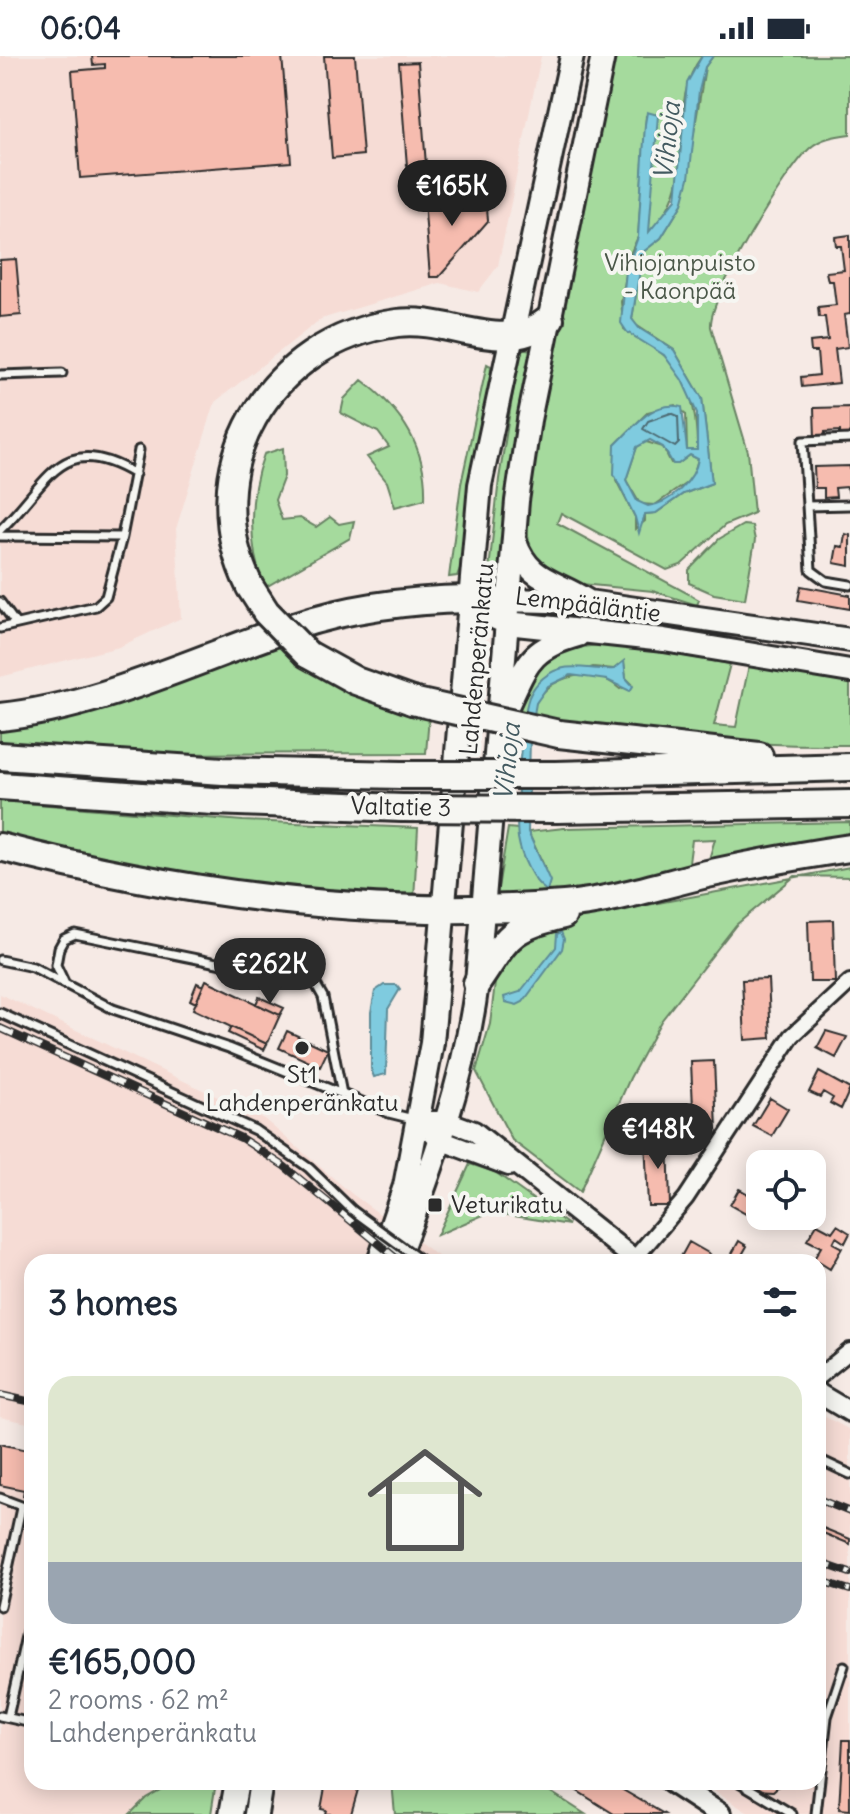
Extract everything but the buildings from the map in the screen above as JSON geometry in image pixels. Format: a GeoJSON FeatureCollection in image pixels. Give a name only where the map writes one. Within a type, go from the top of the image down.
{"type":"FeatureCollection","features":[{"type":"Feature","properties":{"kind":"highway"},"geometry":{"type":"LineString","coordinates":[[550,319],[530,333],[511,338],[428,324],[397,323],[348,336],[322,349],[270,391],[245,429],[236,454],[228,506],[237,562],[266,612],[307,654],[356,681],[412,701],[559,734],[850,767]]}},
{"type":"Feature","properties":{"kind":"highway"},"geometry":{"type":"LineString","coordinates":[[0,717],[53,709],[108,694],[296,625],[339,613],[398,603],[469,599]]}},
{"type":"Feature","properties":{"kind":"highway","name":"Valtatie 3"},"geometry":{"type":"LineString","coordinates":[[0,756],[223,771],[402,775],[556,775],[850,767]]}},
{"type":"Feature","properties":{"kind":"highway","name":"Valtatie 3"},"geometry":{"type":"LineString","coordinates":[[0,786],[213,801],[402,808],[850,804]]}},
{"type":"Feature","properties":{"kind":"highway"},"geometry":{"type":"LineString","coordinates":[[0,847],[174,886],[258,900],[346,908],[445,910],[565,905],[850,848]]}},
{"type":"Feature","properties":{"kind":"highway"},"geometry":{"type":"LineString","coordinates":[[477,983],[498,950],[519,928],[603,899]]}},
{"type":"Feature","properties":{"kind":"main road","name":"Lahdenperänkatu"},"geometry":{"type":"LineString","coordinates":[[382,1254],[405,1186],[419,1121],[445,910],[480,485],[572,56]]}},
{"type":"Feature","properties":{"kind":"main road","name":"Lahdenperänkatu"},"geometry":{"type":"LineString","coordinates":[[399,1254],[444,1130],[469,1040],[477,983],[513,535],[529,420],[603,56]]}},
{"type":"Feature","properties":{"kind":"main road"},"geometry":{"type":"LineString","coordinates":[[513,535],[521,558],[532,573],[565,587],[588,602]]}},
{"type":"Feature","properties":{"kind":"main road","name":"Lempääläntie"},"geometry":{"type":"LineString","coordinates":[[469,599],[588,602],[850,640]]}},
{"type":"Feature","properties":{"kind":"main road","name":"Lempääläntie"},"geometry":{"type":"LineString","coordinates":[[469,599],[482,612],[507,623],[664,640],[850,671]]}},
{"type":"Feature","properties":{"kind":"main road"},"geometry":{"type":"LineString","coordinates":[[498,724],[529,660],[548,645],[589,632]]}},
{"type":"Feature","properties":{"kind":"main road"},"geometry":{"type":"LineString","coordinates":[[231,1814],[236,1790]]}},
{"type":"Feature","properties":{"kind":"main road"},"geometry":{"type":"LineString","coordinates":[[256,1814],[260,1790]]}},
{"type":"Feature","properties":{"kind":"main road"},"geometry":{"type":"LineString","coordinates":[[683,1790],[720,1814]]}},
{"type":"Feature","properties":{"kind":"street"},"geometry":{"type":"LineString","coordinates":[[641,1254],[686,1198],[783,1047],[850,982]]}},
{"type":"Feature","properties":{"kind":"street"},"geometry":{"type":"LineString","coordinates":[[419,1121],[444,1130],[519,1170],[628,1254]]}},
{"type":"Feature","properties":{"kind":"street"},"geometry":{"type":"LineString","coordinates":[[826,1370],[850,1351]]}},
{"type":"Feature","properties":{"kind":"street"},"geometry":{"type":"LineString","coordinates":[[826,1398],[850,1412]]}},
{"type":"Feature","properties":{"kind":"lane"},"geometry":{"type":"LineString","coordinates":[[0,375],[62,373]]}},
{"type":"Feature","properties":{"kind":"lane"},"geometry":{"type":"LineString","coordinates":[[850,439],[803,441],[811,570],[826,581],[850,585]]}},
{"type":"Feature","properties":{"kind":"lane"},"geometry":{"type":"LineString","coordinates":[[0,628],[96,606],[106,597],[122,537],[139,450]]}},
{"type":"Feature","properties":{"kind":"lane"},"geometry":{"type":"LineString","coordinates":[[0,530],[26,506],[55,469],[69,460],[92,455],[112,461],[135,474]]}},
{"type":"Feature","properties":{"kind":"lane"},"geometry":{"type":"LineString","coordinates":[[807,506],[850,505]]}},
{"type":"Feature","properties":{"kind":"lane"},"geometry":{"type":"LineString","coordinates":[[0,536],[122,537]]}},
{"type":"Feature","properties":{"kind":"lane"},"geometry":{"type":"LineString","coordinates":[[0,602],[16,624]]}},
{"type":"Feature","properties":{"kind":"lane"},"geometry":{"type":"LineString","coordinates":[[65,984],[56,965],[59,948],[64,939],[75,934],[315,983],[323,997],[342,1094]]}},
{"type":"Feature","properties":{"kind":"lane"},"geometry":{"type":"LineString","coordinates":[[0,960],[33,967],[113,1009],[229,1048],[396,1116],[419,1121]]}},
{"type":"Feature","properties":{"kind":"lane"},"geometry":{"type":"LineString","coordinates":[[0,1013],[255,1130],[309,1168],[352,1210],[412,1254]]}},
{"type":"Feature","properties":{"kind":"lane"},"geometry":{"type":"LineString","coordinates":[[826,1463],[850,1474]]}},
{"type":"Feature","properties":{"kind":"lane"},"geometry":{"type":"LineString","coordinates":[[0,1498],[24,1509]]}},
{"type":"Feature","properties":{"kind":"lane"},"geometry":{"type":"LineString","coordinates":[[0,1606],[21,1508]]}},
{"type":"Feature","properties":{"kind":"lane"},"geometry":{"type":"LineString","coordinates":[[24,1640],[4,1717],[24,1721]]}},
{"type":"Feature","properties":{"kind":"lane"},"geometry":{"type":"LineString","coordinates":[[826,1726],[844,1666]]}},
{"type":"Feature","properties":{"kind":"lane"},"geometry":{"type":"LineString","coordinates":[[752,1790],[792,1814]]}},
{"type":"Feature","properties":{"kind":"lane"},"geometry":{"type":"LineString","coordinates":[[816,1814],[819,1790]]}},
{"type":"Feature","properties":{"kind":"shaded area"},"geometry":{"type":"Polygon","coordinates":[[[0,56],[541,56],[498,266],[478,292],[440,283],[321,319],[215,402],[176,529],[181,618],[119,647],[0,677],[0,56]]]}},
{"type":"Feature","properties":{"kind":"shaded area"},"geometry":{"type":"Polygon","coordinates":[[[0,994],[264,1119],[352,1194],[435,1254],[24,1254],[24,1422],[0,1417],[0,994]]]}},
{"type":"Feature","properties":{"kind":"shaded area"},"geometry":{"type":"Polygon","coordinates":[[[826,1417],[850,1430],[850,1814],[750,1814],[712,1790],[826,1790],[826,1417]]]}},
{"type":"Feature","properties":{"kind":"shaded area"},"geometry":{"type":"Polygon","coordinates":[[[0,1444],[24,1449],[24,1790],[160,1790],[146,1798],[130,1814],[0,1814],[0,1444]]]}},
{"type":"Feature","properties":{"kind":"green space","name":"Vihiojanpuisto - Kaonpää"},"geometry":{"type":"Polygon","coordinates":[[[613,56],[702,56],[690,77],[684,98],[676,190],[666,211],[649,232],[646,115],[638,237],[630,254],[621,302],[624,329],[668,359],[684,382],[696,421],[697,450],[687,450],[686,414],[675,405],[648,412],[615,445],[616,480],[635,517],[635,529],[645,521],[645,514],[656,513],[683,494],[712,483],[702,398],[674,350],[636,325],[632,319],[643,252],[661,238],[682,204],[705,67],[713,56],[850,56],[850,134],[819,142],[799,161],[750,234],[713,312],[711,327],[748,452],[754,513],[725,525],[681,565],[667,570],[561,513],[557,523],[689,594],[699,600],[697,605],[653,591],[581,584],[547,574],[531,554],[526,523],[533,453],[613,56]]]}},
{"type":"Feature","properties":{"kind":"green space"},"geometry":{"type":"Polygon","coordinates":[[[520,348],[532,350],[510,473],[500,579],[488,579],[499,479],[520,348]]]}},
{"type":"Feature","properties":{"kind":"green space"},"geometry":{"type":"Polygon","coordinates":[[[487,364],[491,366],[490,384],[462,563],[457,576],[449,577],[461,484],[487,364]]]}},
{"type":"Feature","properties":{"kind":"green space"},"geometry":{"type":"Polygon","coordinates":[[[362,380],[389,404],[409,432],[422,464],[425,499],[395,507],[387,482],[367,457],[389,447],[378,432],[341,413],[344,399],[362,380]]]}},
{"type":"Feature","properties":{"kind":"green space"},"geometry":{"type":"Polygon","coordinates":[[[643,441],[663,447],[671,463],[678,464],[690,455],[698,459],[692,479],[655,505],[640,504],[626,480],[637,447],[643,441]]]}},
{"type":"Feature","properties":{"kind":"green space"},"geometry":{"type":"Polygon","coordinates":[[[283,448],[284,476],[275,500],[282,520],[300,518],[316,527],[330,517],[339,524],[354,521],[350,538],[264,588],[253,538],[255,487],[264,454],[283,448]]]}},
{"type":"Feature","properties":{"kind":"green space"},"geometry":{"type":"Polygon","coordinates":[[[743,525],[752,526],[755,540],[745,599],[714,594],[689,583],[689,570],[719,539],[743,525]]]}},
{"type":"Feature","properties":{"kind":"green space"},"geometry":{"type":"Polygon","coordinates":[[[278,640],[288,652],[324,675],[429,717],[426,753],[133,754],[0,743],[0,724],[278,640]]]}},
{"type":"Feature","properties":{"kind":"green space"},"geometry":{"type":"Polygon","coordinates":[[[616,644],[730,664],[714,725],[736,727],[749,665],[850,678],[850,745],[690,739],[531,718],[543,692],[566,678],[594,676],[620,689],[632,684],[626,678],[624,661],[614,669],[593,667],[534,688],[525,717],[519,715],[530,678],[550,657],[579,648],[616,644]]]}},
{"type":"Feature","properties":{"kind":"green space"},"geometry":{"type":"Polygon","coordinates":[[[0,801],[243,821],[418,828],[414,899],[314,892],[153,870],[0,835],[0,801]]]}},
{"type":"Feature","properties":{"kind":"green space"},"geometry":{"type":"Polygon","coordinates":[[[850,822],[850,838],[707,866],[715,839],[692,840],[688,870],[608,888],[496,900],[508,828],[518,829],[521,848],[536,880],[545,868],[528,832],[564,828],[850,822]]]}},
{"type":"Feature","properties":{"kind":"green space"},"geometry":{"type":"Polygon","coordinates":[[[850,867],[850,877],[801,876],[850,867]]]}},
{"type":"Feature","properties":{"kind":"green space"},"geometry":{"type":"Polygon","coordinates":[[[793,878],[736,925],[661,1021],[630,1078],[580,1192],[512,1140],[476,1071],[490,1024],[496,975],[516,941],[562,921],[793,878]]]}},
{"type":"Feature","properties":{"kind":"green space"},"geometry":{"type":"Polygon","coordinates":[[[470,1164],[495,1172],[569,1225],[490,1212],[437,1235],[470,1164]]]}},
{"type":"Feature","properties":{"kind":"green space"},"geometry":{"type":"Polygon","coordinates":[[[160,1790],[215,1790],[211,1814],[130,1814],[146,1798],[160,1790]]]}},
{"type":"Feature","properties":{"kind":"green space"},"geometry":{"type":"Polygon","coordinates":[[[393,1790],[548,1790],[585,1814],[395,1814],[393,1790]]]}},
{"type":"Feature","properties":{"kind":"water"},"geometry":{"type":"Polygon","coordinates":[[[702,56],[713,56],[705,67],[699,91],[689,178],[682,204],[661,238],[643,252],[632,319],[639,328],[674,350],[702,398],[712,483],[683,494],[656,513],[645,514],[639,533],[635,517],[614,474],[615,445],[644,416],[671,406],[682,407],[687,450],[697,450],[697,413],[682,380],[664,355],[627,332],[621,323],[626,270],[638,237],[647,112],[658,115],[649,232],[676,199],[687,83],[702,56]],[[650,440],[637,447],[626,480],[637,501],[648,506],[673,496],[687,483],[696,467],[698,459],[690,455],[673,464],[663,447],[650,440]]]}},
{"type":"Feature","properties":{"kind":"water"},"geometry":{"type":"Polygon","coordinates":[[[624,661],[626,678],[633,686],[630,691],[607,680],[571,675],[548,686],[536,703],[530,737],[528,832],[550,881],[547,891],[528,868],[518,838],[519,767],[529,697],[541,680],[552,672],[569,667],[614,669],[624,661]]]}},
{"type":"Feature","properties":{"kind":"water"},"geometry":{"type":"Polygon","coordinates":[[[561,932],[564,939],[562,949],[523,1002],[517,1005],[505,1002],[504,997],[520,992],[556,947],[557,934],[561,932]]]}},
{"type":"Feature","properties":{"kind":"water"},"geometry":{"type":"Polygon","coordinates":[[[384,985],[397,985],[400,989],[388,1009],[386,1074],[374,1077],[371,1069],[371,1012],[375,991],[384,985]]]}},
{"type":"Feature","properties":{"kind":"railway"},"geometry":{"type":"LineString","coordinates":[[0,1028],[241,1138],[284,1166],[391,1254]]}},
{"type":"Feature","properties":{"kind":"railway"},"geometry":{"type":"LineString","coordinates":[[0,1395],[24,1400]]}},
{"type":"Feature","properties":{"kind":"railway"},"geometry":{"type":"LineString","coordinates":[[826,1502],[850,1512]]}},
{"type":"Feature","properties":{"kind":"railway"},"geometry":{"type":"LineString","coordinates":[[826,1565],[850,1573]]}},
{"type":"Feature","properties":{"kind":"railway"},"geometry":{"type":"LineString","coordinates":[[826,1582],[850,1590]]}},
{"type":"Feature","properties":{"kind":"place","name":"St1 Lahdenperänkatu"},"geometry":{"type":"Point","coordinates":[302,1048]}},
{"type":"Feature","properties":{"kind":"place","name":"Veturikatu"},"geometry":{"type":"Point","coordinates":[435,1205]}},
{"type":"Feature","properties":{"kind":"water label","name":"Vihioja"},"geometry":{"type":"Point","coordinates":[667,141]}},
{"type":"Feature","properties":{"kind":"water label","name":"Vihioja"},"geometry":{"type":"Point","coordinates":[507,762]}}]}
